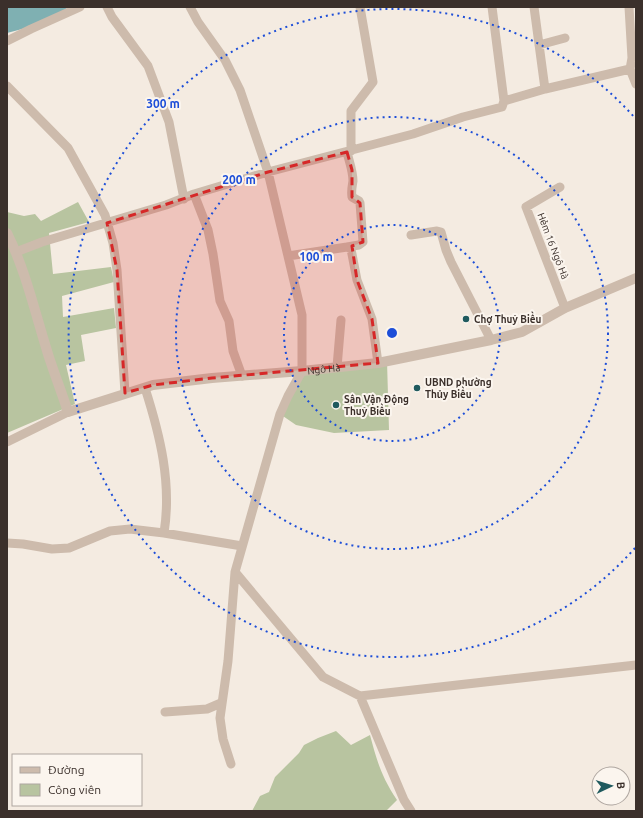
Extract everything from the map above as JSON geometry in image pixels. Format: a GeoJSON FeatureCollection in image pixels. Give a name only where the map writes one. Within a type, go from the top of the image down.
{"type":"FeatureCollection","features":[{"type":"Feature","properties":{"kind":"street"},"geometry":{"type":"LineString","coordinates":[[7,41],[80,7]]}},
{"type":"Feature","properties":{"kind":"street"},"geometry":{"type":"LineString","coordinates":[[107,7],[112,17],[148,66],[169,122],[184,199]]}},
{"type":"Feature","properties":{"kind":"street"},"geometry":{"type":"LineString","coordinates":[[190,7],[198,22],[225,60],[237,84],[268,172],[302,315],[302,371],[280,414],[235,572],[228,661],[220,718],[221,729],[231,764]]}},
{"type":"Feature","properties":{"kind":"street"},"geometry":{"type":"LineString","coordinates":[[288,256],[347,248],[359,245],[363,242],[360,203],[352,197],[351,194],[352,170],[349,151],[351,111],[373,82],[360,7]]}},
{"type":"Feature","properties":{"kind":"street"},"geometry":{"type":"LineString","coordinates":[[16,252],[42,242],[184,199],[194,194],[268,172],[413,134],[463,117],[502,107],[504,101],[492,7]]}},
{"type":"Feature","properties":{"kind":"street"},"geometry":{"type":"LineString","coordinates":[[534,7],[545,89]]}},
{"type":"Feature","properties":{"kind":"street"},"geometry":{"type":"LineString","coordinates":[[629,7],[634,57],[630,69],[636,84]]}},
{"type":"Feature","properties":{"kind":"street"},"geometry":{"type":"LineString","coordinates":[[539,45],[565,38]]}},
{"type":"Feature","properties":{"kind":"street"},"geometry":{"type":"LineString","coordinates":[[504,101],[545,89],[630,69]]}},
{"type":"Feature","properties":{"kind":"street"},"geometry":{"type":"LineString","coordinates":[[7,86],[68,148],[100,205],[107,223],[117,270],[125,393]]}},
{"type":"Feature","properties":{"kind":"street","name":"Hẻm 16 Ngô Hà"},"geometry":{"type":"LineString","coordinates":[[560,187],[526,207],[565,308]]}},
{"type":"Feature","properties":{"kind":"street"},"geometry":{"type":"LineString","coordinates":[[194,194],[208,230],[220,301],[229,320],[233,351],[242,376]]}},
{"type":"Feature","properties":{"kind":"street"},"geometry":{"type":"LineString","coordinates":[[411,235],[437,231],[441,232],[451,262],[491,340]]}},
{"type":"Feature","properties":{"kind":"street"},"geometry":{"type":"LineString","coordinates":[[7,233],[16,252],[34,302],[48,354],[68,412]]}},
{"type":"Feature","properties":{"kind":"street"},"geometry":{"type":"LineString","coordinates":[[347,248],[352,249],[358,280],[372,319],[378,363]]}},
{"type":"Feature","properties":{"kind":"street","name":"Ngô Hà"},"geometry":{"type":"LineString","coordinates":[[7,442],[68,412],[145,388],[205,379],[378,363],[491,340],[522,332],[565,308],[636,278]]}},
{"type":"Feature","properties":{"kind":"street"},"geometry":{"type":"LineString","coordinates":[[337,367],[342,320]]}},
{"type":"Feature","properties":{"kind":"street"},"geometry":{"type":"LineString","coordinates":[[145,388],[157,425],[168,492],[164,533]]}},
{"type":"Feature","properties":{"kind":"street"},"geometry":{"type":"LineString","coordinates":[[7,543],[24,544],[52,549],[68,548],[110,532],[130,530],[164,533],[242,546]]}},
{"type":"Feature","properties":{"kind":"street"},"geometry":{"type":"LineString","coordinates":[[235,572],[323,677],[360,696],[636,665]]}},
{"type":"Feature","properties":{"kind":"street"},"geometry":{"type":"LineString","coordinates":[[360,696],[404,800],[411,811]]}},
{"type":"Feature","properties":{"kind":"street"},"geometry":{"type":"LineString","coordinates":[[165,712],[207,709],[221,703]]}},
{"type":"Feature","properties":{"kind":"highlighted area"},"geometry":{"type":"Polygon","coordinates":[[[347,152],[352,170],[352,197],[360,203],[363,242],[352,246],[357,280],[372,319],[378,363],[212,378],[153,385],[125,393],[117,270],[107,223],[268,172],[347,152]]]}},
{"type":"Feature","properties":{"kind":"green space"},"geometry":{"type":"Polygon","coordinates":[[[78,202],[89,222],[49,233],[53,274],[111,267],[114,282],[62,296],[63,317],[114,308],[116,328],[81,335],[85,361],[66,365],[75,404],[7,433],[7,212],[24,216],[35,214],[41,221],[78,202]]]}},
{"type":"Feature","properties":{"kind":"green space","name":"Sân Vận Động Thuỷ Biều"},"geometry":{"type":"Polygon","coordinates":[[[387,361],[389,430],[334,433],[296,425],[280,414],[302,371],[387,361]]]}},
{"type":"Feature","properties":{"kind":"green space"},"geometry":{"type":"Polygon","coordinates":[[[336,731],[351,745],[370,735],[380,768],[397,800],[386,811],[252,811],[260,796],[269,792],[275,777],[299,753],[304,745],[336,731]]]}},
{"type":"Feature","properties":{"kind":"water"},"geometry":{"type":"Polygon","coordinates":[[[7,7],[67,7],[66,10],[26,28],[7,33],[7,7]]]}},
{"type":"Feature","properties":{"kind":"place","name":"Chợ Thuỷ Biều"},"geometry":{"type":"Point","coordinates":[466,319]}},
{"type":"Feature","properties":{"kind":"place","name":"UBND phường Thủy Biều"},"geometry":{"type":"Point","coordinates":[417,388]}},
{"type":"Feature","properties":{"kind":"place","name":"Sân Vận Động Thuỷ Biều"},"geometry":{"type":"Point","coordinates":[336,405]}}]}
